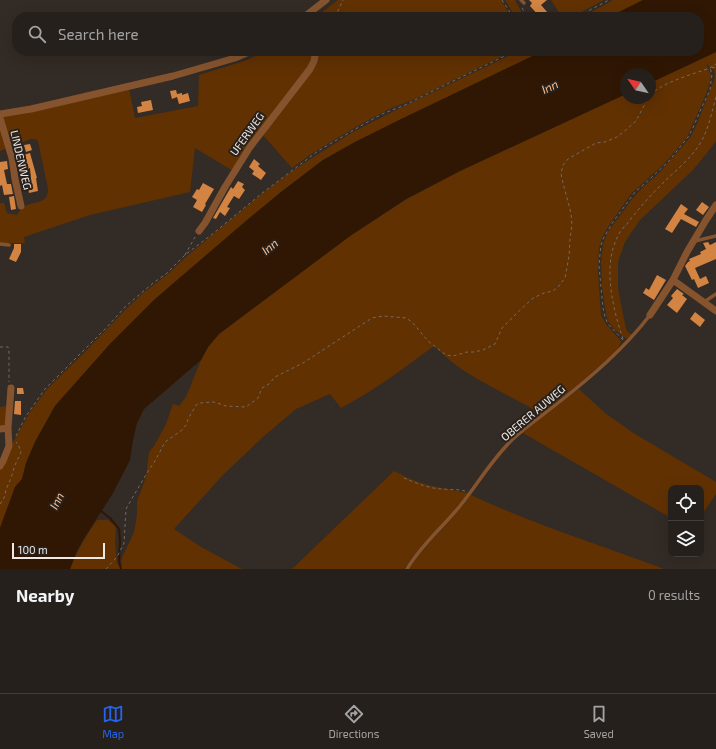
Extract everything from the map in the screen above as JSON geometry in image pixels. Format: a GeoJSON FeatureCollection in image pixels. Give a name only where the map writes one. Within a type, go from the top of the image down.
{"type":"FeatureCollection","features":[{"type":"Feature","properties":{"kind":"street"},"geometry":{"type":"LineString","coordinates":[[310,12],[326,0]]}},
{"type":"Feature","properties":{"kind":"street"},"geometry":{"type":"LineString","coordinates":[[0,114],[31,110],[173,76],[240,56]]}},
{"type":"Feature","properties":{"kind":"street","name":"UFERWEG"},"geometry":{"type":"LineString","coordinates":[[198,231],[206,223],[250,147],[310,69],[315,56]]}},
{"type":"Feature","properties":{"kind":"street","name":"LINDENWEG"},"geometry":{"type":"LineString","coordinates":[[0,118],[12,158],[21,206]]}},
{"type":"Feature","properties":{"kind":"street"},"geometry":{"type":"LineString","coordinates":[[650,315],[674,280],[694,241],[716,205]]}},
{"type":"Feature","properties":{"kind":"street"},"geometry":{"type":"LineString","coordinates":[[674,280],[716,311]]}},
{"type":"Feature","properties":{"kind":"street"},"geometry":{"type":"LineString","coordinates":[[0,466],[9,446],[8,428],[11,388]]}},
{"type":"Feature","properties":{"kind":"street"},"geometry":{"type":"LineString","coordinates":[[0,429],[8,428]]}},
{"type":"Feature","properties":{"kind":"lane"},"geometry":{"type":"LineString","coordinates":[[694,241],[716,236]]}},
{"type":"Feature","properties":{"kind":"lane"},"geometry":{"type":"LineString","coordinates":[[0,244],[9,245]]}},
{"type":"Feature","properties":{"kind":"lane"},"geometry":{"type":"LineString","coordinates":[[704,302],[716,294]]}},
{"type":"Feature","properties":{"kind":"lane","name":"OBERER AUWEG"},"geometry":{"type":"LineString","coordinates":[[407,569],[418,553],[452,516],[496,457],[514,438],[591,376],[624,342],[637,332],[650,315]]}},
{"type":"Feature","properties":{"kind":"path"},"geometry":{"type":"LineString","coordinates":[[338,12],[343,0]]}},
{"type":"Feature","properties":{"kind":"path"},"geometry":{"type":"LineString","coordinates":[[502,0],[510,12]]}},
{"type":"Feature","properties":{"kind":"path"},"geometry":{"type":"LineString","coordinates":[[586,12],[609,0]]}},
{"type":"Feature","properties":{"kind":"path"},"geometry":{"type":"LineString","coordinates":[[522,7],[525,12]]}},
{"type":"Feature","properties":{"kind":"path"},"geometry":{"type":"LineString","coordinates":[[0,504],[4,498],[20,452],[18,444],[14,439],[34,405],[45,390],[101,334],[126,306],[261,194],[301,163],[331,143],[382,114],[505,56]]}},
{"type":"Feature","properties":{"kind":"path"},"geometry":{"type":"LineString","coordinates":[[710,68],[716,64]]}},
{"type":"Feature","properties":{"kind":"path"},"geometry":{"type":"LineString","coordinates":[[656,90],[662,86],[716,67]]}},
{"type":"Feature","properties":{"kind":"path"},"geometry":{"type":"LineString","coordinates":[[624,342],[608,324],[605,318],[599,266],[601,245],[604,236],[635,192],[669,161],[688,137],[710,90],[712,74],[710,68]]}},
{"type":"Feature","properties":{"kind":"path"},"geometry":{"type":"LineString","coordinates":[[624,342],[616,316],[610,285],[613,247],[618,235],[633,214],[694,152],[706,131],[716,97]]}},
{"type":"Feature","properties":{"kind":"path"},"geometry":{"type":"LineString","coordinates":[[106,569],[117,557],[124,542],[126,509],[165,442],[182,430],[197,404],[214,402],[226,406],[246,407],[258,398],[262,388],[269,384],[275,377],[302,363],[372,318],[383,316],[406,318],[412,322],[428,341],[446,355],[453,356],[483,350],[495,344],[502,328],[518,312],[533,298],[553,291],[558,287],[564,278],[570,256],[572,225],[571,213],[561,174],[563,165],[568,159],[596,143],[605,142],[617,137],[636,121],[645,104]]}},
{"type":"Feature","properties":{"kind":"path"},"geometry":{"type":"LineString","coordinates":[[185,256],[198,231]]}},
{"type":"Feature","properties":{"kind":"path"},"geometry":{"type":"LineString","coordinates":[[0,347],[8,347],[10,349],[9,385],[11,388]]}},
{"type":"Feature","properties":{"kind":"path"},"geometry":{"type":"LineString","coordinates":[[404,478],[429,487],[458,489],[471,492]]}},
{"type":"Feature","properties":{"kind":"shaded area"},"geometry":{"type":"Polygon","coordinates":[[[338,0],[501,0],[508,12],[322,12],[338,0]]]}},
{"type":"Feature","properties":{"kind":"shaded area"},"geometry":{"type":"Polygon","coordinates":[[[505,0],[515,0],[521,12],[512,12],[505,0]]]}},
{"type":"Feature","properties":{"kind":"shaded area"},"geometry":{"type":"Polygon","coordinates":[[[551,0],[604,0],[581,12],[559,12],[551,0]]]}},
{"type":"Feature","properties":{"kind":"shaded area"},"geometry":{"type":"Polygon","coordinates":[[[613,0],[643,0],[619,12],[591,12],[613,0]]]}},
{"type":"Feature","properties":{"kind":"shaded area"},"geometry":{"type":"Polygon","coordinates":[[[716,52],[716,141],[693,170],[640,220],[625,242],[618,262],[618,288],[626,329],[632,334],[629,338],[625,338],[614,329],[608,321],[606,314],[602,286],[601,263],[603,244],[607,233],[632,199],[658,174],[691,136],[714,80],[714,70],[706,64],[711,74],[710,82],[707,92],[685,140],[664,164],[631,194],[602,238],[599,248],[598,272],[601,315],[621,343],[617,350],[580,383],[541,414],[467,373],[454,364],[434,346],[377,387],[341,408],[330,394],[296,409],[263,437],[223,475],[174,529],[201,547],[242,569],[70,569],[82,544],[97,520],[108,520],[116,527],[115,544],[117,563],[121,567],[122,558],[134,532],[137,515],[137,501],[146,477],[149,452],[166,424],[173,404],[179,406],[186,397],[201,360],[208,347],[219,334],[350,236],[407,199],[460,171],[620,97],[620,104],[656,104],[656,80],[716,52]]]}},
{"type":"Feature","properties":{"kind":"shaded area"},"geometry":{"type":"Polygon","coordinates":[[[255,56],[314,56],[313,60],[233,171],[195,148],[190,192],[90,215],[24,237],[25,243],[0,243],[0,203],[4,203],[7,213],[17,215],[20,210],[28,205],[46,198],[48,189],[38,141],[31,139],[0,151],[0,116],[129,88],[135,118],[198,106],[199,75],[255,56]]]}},
{"type":"Feature","properties":{"kind":"shaded area"},"geometry":{"type":"Polygon","coordinates":[[[315,56],[503,56],[415,99],[389,109],[314,152],[292,168],[262,134],[315,56]]]}},
{"type":"Feature","properties":{"kind":"shaded area"},"geometry":{"type":"Polygon","coordinates":[[[509,56],[533,56],[355,142],[323,160],[281,192],[154,300],[110,344],[55,406],[35,442],[26,463],[22,479],[15,487],[0,528],[0,470],[4,465],[11,446],[30,412],[48,388],[143,293],[168,274],[187,256],[263,193],[295,169],[353,132],[509,56]]]}},
{"type":"Feature","properties":{"kind":"shaded area"},"geometry":{"type":"Polygon","coordinates":[[[579,389],[605,413],[635,434],[716,482],[716,494],[704,512],[704,485],[668,485],[668,516],[523,433],[579,389]]]}},
{"type":"Feature","properties":{"kind":"shaded area"},"geometry":{"type":"Polygon","coordinates":[[[7,406],[7,428],[0,428],[0,407],[7,406]]]}},
{"type":"Feature","properties":{"kind":"shaded area"},"geometry":{"type":"Polygon","coordinates":[[[394,471],[428,485],[468,493],[454,512],[413,556],[404,569],[292,569],[394,471]]]}},
{"type":"Feature","properties":{"kind":"shaded area"},"geometry":{"type":"Polygon","coordinates":[[[471,495],[542,525],[664,569],[409,569],[471,495]]]}},
{"type":"Feature","properties":{"kind":"water","name":"Inn"},"geometry":{"type":"Polygon","coordinates":[[[643,0],[716,0],[716,52],[656,80],[656,68],[620,68],[620,97],[460,171],[406,199],[350,236],[219,334],[208,347],[201,360],[144,409],[137,423],[130,460],[113,493],[83,540],[70,569],[0,569],[0,528],[15,487],[22,479],[26,463],[35,442],[55,406],[110,344],[154,300],[281,192],[323,160],[355,142],[533,56],[704,56],[704,12],[619,12],[643,0]]]}},
{"type":"Feature","properties":{"kind":"building"},"geometry":{"type":"Polygon","coordinates":[[[529,0],[547,0],[541,5],[547,12],[535,12],[530,6],[532,3],[529,0]]]}},
{"type":"Feature","properties":{"kind":"building"},"geometry":{"type":"Polygon","coordinates":[[[176,90],[177,94],[182,93],[182,95],[188,93],[190,101],[179,104],[177,97],[172,99],[170,91],[176,90]]]}},
{"type":"Feature","properties":{"kind":"building"},"geometry":{"type":"Polygon","coordinates":[[[151,100],[153,110],[138,113],[137,107],[142,106],[141,102],[151,100]]]}},
{"type":"Feature","properties":{"kind":"building"},"geometry":{"type":"Polygon","coordinates":[[[30,144],[32,150],[26,152],[24,145],[30,144]]]}},
{"type":"Feature","properties":{"kind":"building"},"geometry":{"type":"Polygon","coordinates":[[[30,153],[37,178],[38,191],[29,193],[26,180],[31,179],[30,168],[24,170],[20,156],[30,153]]]}},
{"type":"Feature","properties":{"kind":"building"},"geometry":{"type":"Polygon","coordinates":[[[254,159],[260,164],[258,166],[266,173],[261,180],[252,174],[254,171],[249,167],[254,159]]]}},
{"type":"Feature","properties":{"kind":"building"},"geometry":{"type":"Polygon","coordinates":[[[7,161],[8,169],[4,170],[7,184],[11,184],[13,194],[4,195],[2,185],[0,186],[0,162],[7,161]]]}},
{"type":"Feature","properties":{"kind":"building"},"geometry":{"type":"Polygon","coordinates":[[[238,181],[244,184],[242,187],[245,190],[239,199],[234,196],[227,207],[230,208],[225,216],[220,212],[216,219],[213,218],[231,187],[233,189],[238,181]]]}},
{"type":"Feature","properties":{"kind":"building"},"geometry":{"type":"Polygon","coordinates":[[[203,183],[214,189],[202,212],[193,207],[197,200],[192,197],[203,183]]]}},
{"type":"Feature","properties":{"kind":"building"},"geometry":{"type":"Polygon","coordinates":[[[14,196],[16,209],[11,210],[9,197],[14,196]]]}},
{"type":"Feature","properties":{"kind":"building"},"geometry":{"type":"Polygon","coordinates":[[[702,202],[709,207],[703,215],[696,210],[702,202]]]}},
{"type":"Feature","properties":{"kind":"building"},"geometry":{"type":"Polygon","coordinates":[[[681,204],[688,209],[684,214],[699,222],[696,227],[681,219],[672,233],[665,229],[681,204]]]}},
{"type":"Feature","properties":{"kind":"building"},"geometry":{"type":"Polygon","coordinates":[[[708,242],[710,245],[716,242],[716,259],[695,268],[700,279],[706,276],[709,283],[698,288],[685,266],[690,261],[689,259],[701,254],[700,252],[706,249],[703,243],[708,242]]]}},
{"type":"Feature","properties":{"kind":"building"},"geometry":{"type":"Polygon","coordinates":[[[14,244],[21,244],[21,252],[16,262],[9,259],[14,248],[14,244]]]}},
{"type":"Feature","properties":{"kind":"building"},"geometry":{"type":"Polygon","coordinates":[[[657,275],[666,280],[654,300],[643,293],[646,288],[649,290],[657,275]]]}},
{"type":"Feature","properties":{"kind":"building"},"geometry":{"type":"Polygon","coordinates":[[[677,289],[684,294],[682,295],[687,299],[677,313],[667,305],[673,298],[671,296],[677,289]]]}},
{"type":"Feature","properties":{"kind":"building"},"geometry":{"type":"Polygon","coordinates":[[[695,312],[705,320],[700,327],[690,319],[695,312]]]}},
{"type":"Feature","properties":{"kind":"building"},"geometry":{"type":"Polygon","coordinates":[[[17,388],[23,388],[24,394],[17,394],[17,388]]]}},
{"type":"Feature","properties":{"kind":"building"},"geometry":{"type":"Polygon","coordinates":[[[15,401],[21,401],[21,415],[14,414],[15,401]]]}},
{"type":"Feature","properties":{"kind":"waterway"},"geometry":{"type":"LineString","coordinates":[[101,511],[110,518],[119,529],[119,561],[121,569]]}}]}
